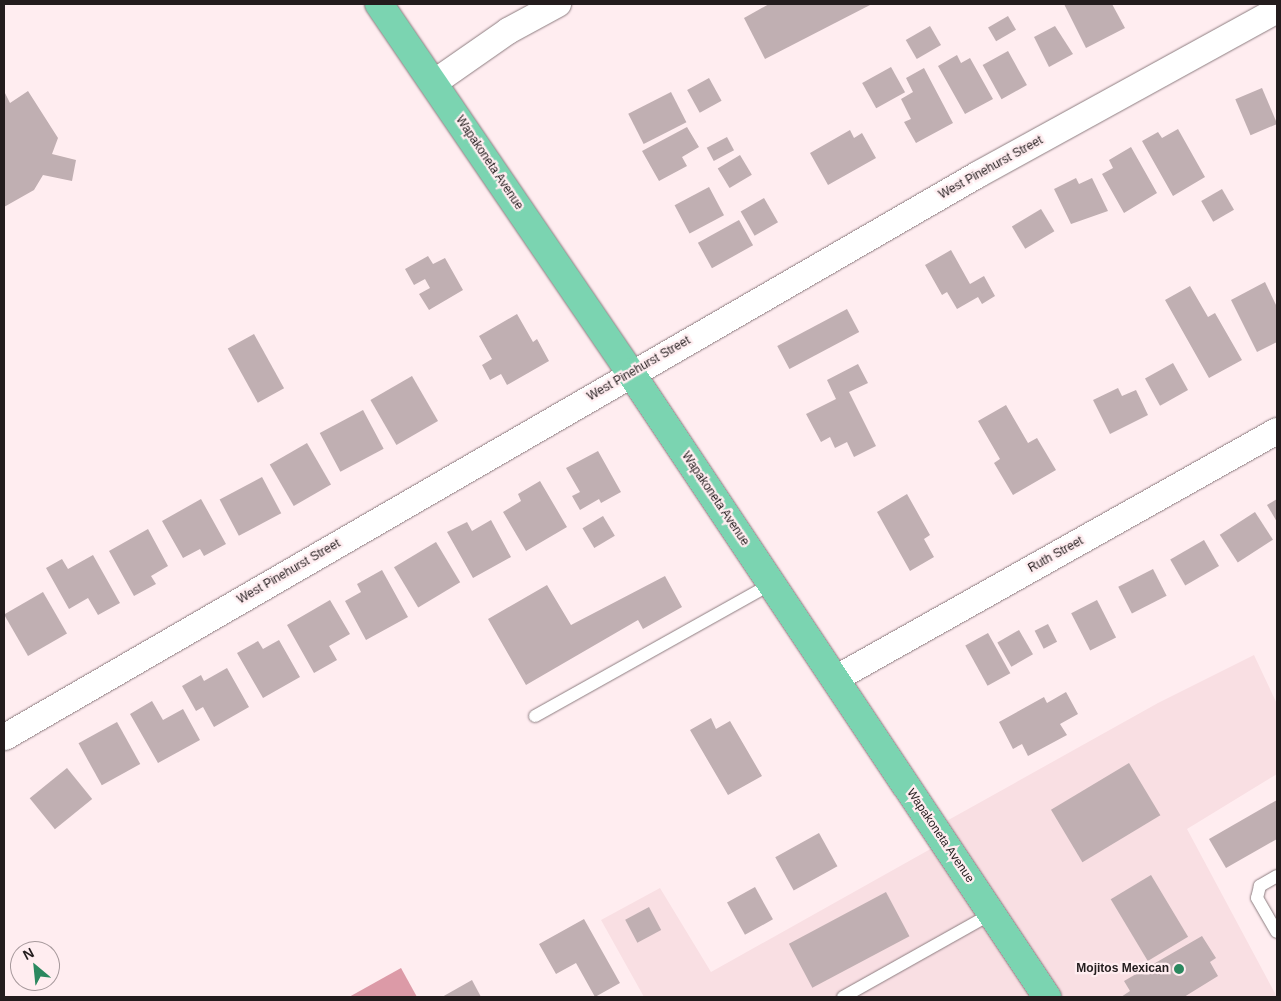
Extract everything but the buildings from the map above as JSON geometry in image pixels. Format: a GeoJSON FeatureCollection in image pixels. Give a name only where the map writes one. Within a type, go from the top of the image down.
{"type":"FeatureCollection","features":[{"type":"Feature","properties":{"kind":"main road","name":"Wapakoneta Avenue"},"geometry":{"type":"LineString","coordinates":[[380,4],[631,373],[1047,997]]}},
{"type":"Feature","properties":{"kind":"street"},"geometry":{"type":"LineString","coordinates":[[434,82],[508,31],[558,4]]}},
{"type":"Feature","properties":{"kind":"street","name":"West Pinehurst Street"},"geometry":{"type":"LineString","coordinates":[[5,737],[631,373],[979,174],[1277,10]]}},
{"type":"Feature","properties":{"kind":"street","name":"Ruth Street"},"geometry":{"type":"LineString","coordinates":[[835,679],[1277,432]]}},
{"type":"Feature","properties":{"kind":"lane"},"geometry":{"type":"LineString","coordinates":[[535,716],[772,584]]}},
{"type":"Feature","properties":{"kind":"lane"},"geometry":{"type":"LineString","coordinates":[[1277,876],[1260,886],[1257,898],[1277,932]]}},
{"type":"Feature","properties":{"kind":"lane"},"geometry":{"type":"LineString","coordinates":[[843,997],[991,914]]}},
{"type":"Feature","properties":{"kind":"shaded area"},"geometry":{"type":"Polygon","coordinates":[[[1254,655],[1277,704],[1277,774],[1187,829],[1277,997],[644,997],[601,920],[660,888],[711,972],[943,842],[934,828],[1158,703],[1254,655]]]}},
{"type":"Feature","properties":{"kind":"shaded area"},"geometry":{"type":"Polygon","coordinates":[[[401,968],[417,997],[349,997],[401,968]]]}},
{"type":"Feature","properties":{"kind":"place","name":"Mojitos Mexican"},"geometry":{"type":"Point","coordinates":[1179,969]}}]}
